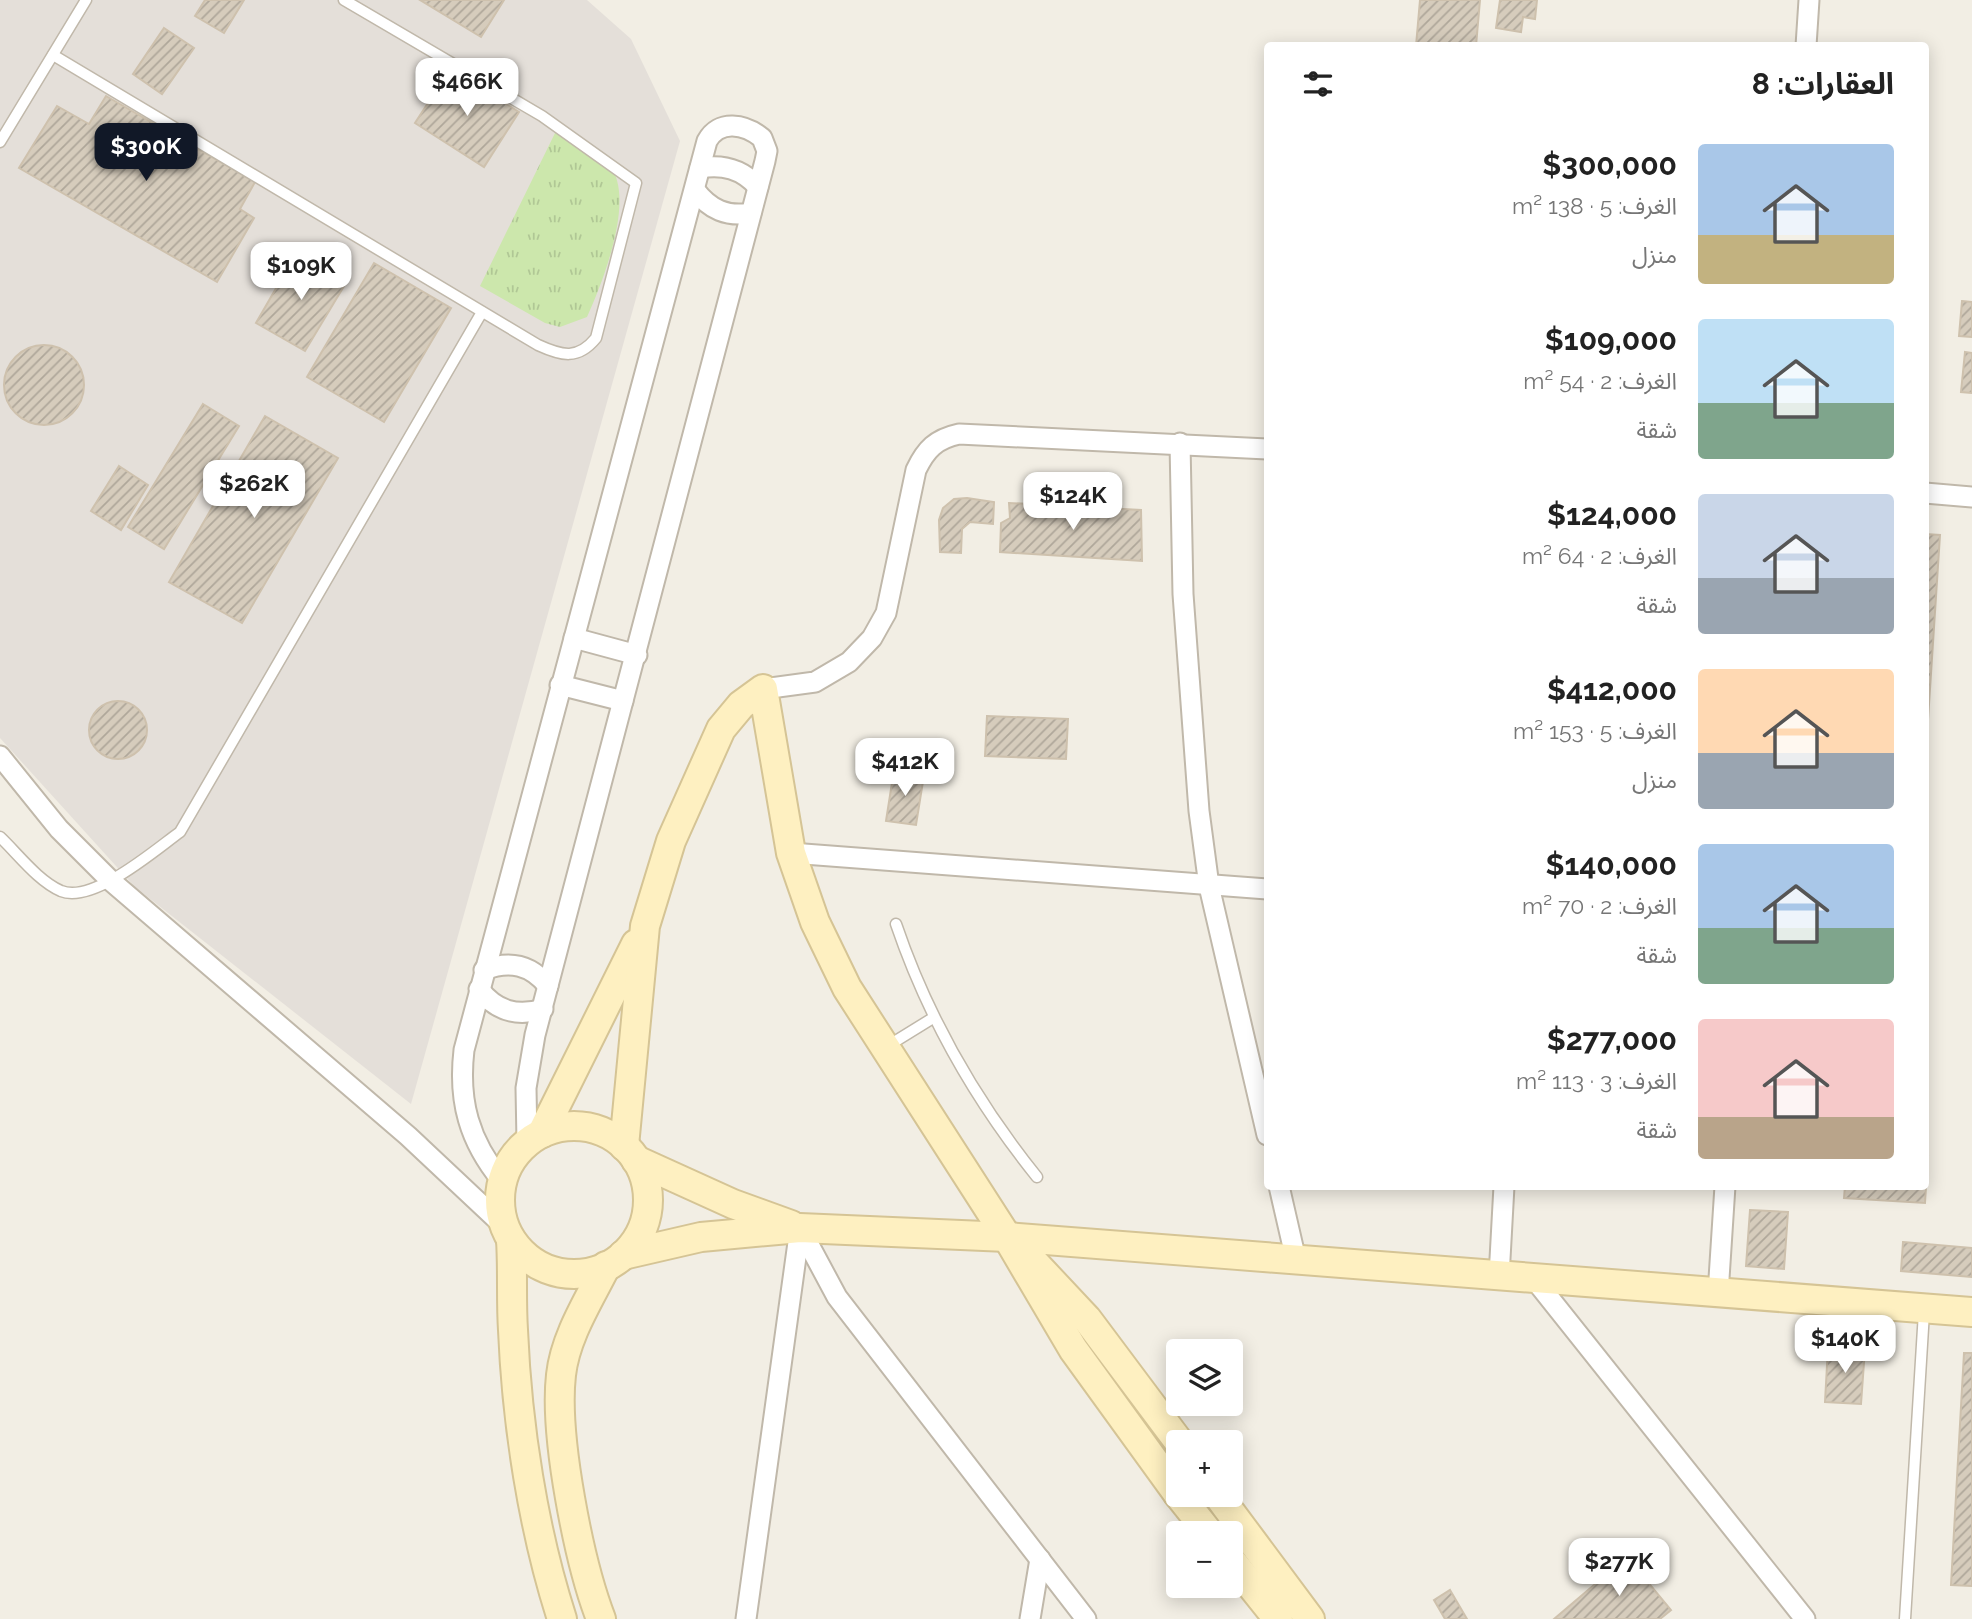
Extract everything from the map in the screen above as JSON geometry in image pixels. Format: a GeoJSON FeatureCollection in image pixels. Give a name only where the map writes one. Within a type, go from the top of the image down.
{"type":"FeatureCollection","features":[{"type":"Feature","properties":{"kind":"street"},"geometry":{"type":"LineString","coordinates":[[1806,42],[1809,0]]}},
{"type":"Feature","properties":{"kind":"street"},"geometry":{"type":"LineString","coordinates":[[502,1181],[475,1142],[462,1097],[464,1050],[700,168],[711,134],[727,125],[739,126],[762,138],[766,150],[637,655],[529,1062],[525,1115],[535,1138]]}},
{"type":"Feature","properties":{"kind":"street"},"geometry":{"type":"LineString","coordinates":[[700,168],[719,166],[736,170],[758,187]]}},
{"type":"Feature","properties":{"kind":"street"},"geometry":{"type":"LineString","coordinates":[[695,190],[719,211],[740,215],[751,213]]}},
{"type":"Feature","properties":{"kind":"street"},"geometry":{"type":"LineString","coordinates":[[562,1619],[548,1573],[528,1470],[513,1332],[508,1234],[500,1205],[502,1181],[512,1160],[535,1138],[645,926],[671,841],[721,729],[741,705],[763,689],[815,682],[849,662],[872,638],[886,613],[916,470],[925,451],[943,438],[959,434],[1264,449]]}},
{"type":"Feature","properties":{"kind":"street"},"geometry":{"type":"LineString","coordinates":[[1180,443],[1183,594],[1199,811],[1209,886],[1264,1122]]}},
{"type":"Feature","properties":{"kind":"street"},"geometry":{"type":"LineString","coordinates":[[1929,493],[1972,497]]}},
{"type":"Feature","properties":{"kind":"street"},"geometry":{"type":"LineString","coordinates":[[575,638],[637,655]]}},
{"type":"Feature","properties":{"kind":"street"},"geometry":{"type":"LineString","coordinates":[[561,685],[623,701]]}},
{"type":"Feature","properties":{"kind":"street"},"geometry":{"type":"LineString","coordinates":[[763,689],[791,853],[830,956],[883,1049],[1007,1237],[1073,1349],[1166,1477]]}},
{"type":"Feature","properties":{"kind":"street"},"geometry":{"type":"LineString","coordinates":[[0,755],[59,829],[111,881],[408,1136],[508,1234],[526,1256],[544,1268],[564,1273],[586,1273],[615,1261],[701,1237],[800,1228],[1007,1237],[1499,1278],[1972,1312]]}},
{"type":"Feature","properties":{"kind":"street"},"geometry":{"type":"LineString","coordinates":[[791,853],[1264,889]]}},
{"type":"Feature","properties":{"kind":"street"},"geometry":{"type":"LineString","coordinates":[[601,1619],[575,1521],[563,1438],[561,1375],[571,1336],[615,1261],[636,1239],[645,1220],[646,1189],[630,1153],[645,926]]}},
{"type":"Feature","properties":{"kind":"street"},"geometry":{"type":"LineString","coordinates":[[482,980],[495,966],[519,966],[530,970],[548,986]]}},
{"type":"Feature","properties":{"kind":"street"},"geometry":{"type":"LineString","coordinates":[[482,980],[487,999],[508,1011],[520,1013],[543,1009]]}},
{"type":"Feature","properties":{"kind":"street"},"geometry":{"type":"LineString","coordinates":[[535,1138],[563,1127],[585,1127],[606,1134],[630,1153],[733,1204],[800,1228],[837,1297],[1086,1619]]}},
{"type":"Feature","properties":{"kind":"street"},"geometry":{"type":"LineString","coordinates":[[1280,1190],[1296,1261]]}},
{"type":"Feature","properties":{"kind":"street"},"geometry":{"type":"LineString","coordinates":[[1499,1278],[1504,1190]]}},
{"type":"Feature","properties":{"kind":"street"},"geometry":{"type":"LineString","coordinates":[[1718,1294],[1725,1190]]}},
{"type":"Feature","properties":{"kind":"street"},"geometry":{"type":"LineString","coordinates":[[746,1619],[800,1228]]}},
{"type":"Feature","properties":{"kind":"street"},"geometry":{"type":"LineString","coordinates":[[1007,1237],[1087,1319],[1170,1430]]}},
{"type":"Feature","properties":{"kind":"street"},"geometry":{"type":"LineString","coordinates":[[1535,1280],[1805,1619]]}},
{"type":"Feature","properties":{"kind":"street"},"geometry":{"type":"LineString","coordinates":[[1188,1507],[1199,1521]]}},
{"type":"Feature","properties":{"kind":"street"},"geometry":{"type":"LineString","coordinates":[[1227,1507],[1310,1619]]}},
{"type":"Feature","properties":{"kind":"street"},"geometry":{"type":"LineString","coordinates":[[1030,1619],[1040,1559]]}},
{"type":"Feature","properties":{"kind":"street"},"geometry":{"type":"LineString","coordinates":[[1243,1575],[1278,1619]]}},
{"type":"Feature","properties":{"kind":"lane"},"geometry":{"type":"LineString","coordinates":[[0,142],[86,0]]}},
{"type":"Feature","properties":{"kind":"lane"},"geometry":{"type":"LineString","coordinates":[[53,55],[482,312],[558,354],[574,356],[586,350],[596,338],[636,183],[541,116],[344,0]]}},
{"type":"Feature","properties":{"kind":"lane"},"geometry":{"type":"LineString","coordinates":[[0,837],[47,882],[62,892],[75,894],[111,881],[180,832],[482,312]]}},
{"type":"Feature","properties":{"kind":"lane"},"geometry":{"type":"LineString","coordinates":[[896,924],[933,1018],[990,1117],[1037,1177]]}},
{"type":"Feature","properties":{"kind":"lane"},"geometry":{"type":"LineString","coordinates":[[883,1049],[933,1018]]}},
{"type":"Feature","properties":{"kind":"lane"},"geometry":{"type":"LineString","coordinates":[[1905,1619],[1924,1309]]}},
{"type":"Feature","properties":{"kind":"shaded area"},"geometry":{"type":"Polygon","coordinates":[[[0,0],[587,0],[631,39],[680,141],[411,1104],[135,887],[0,738],[0,0]]]}},
{"type":"Feature","properties":{"kind":"green space"},"geometry":{"type":"Polygon","coordinates":[[[557,129],[593,150],[610,166],[617,181],[619,199],[614,242],[587,317],[560,327],[545,323],[480,286],[557,129]]]}},
{"type":"Feature","properties":{"kind":"building"},"geometry":{"type":"Polygon","coordinates":[[[205,0],[244,0],[224,33],[195,16],[205,0]]]}},
{"type":"Feature","properties":{"kind":"building"},"geometry":{"type":"Polygon","coordinates":[[[420,0],[504,0],[481,37],[420,0]]]}},
{"type":"Feature","properties":{"kind":"building"},"geometry":{"type":"Polygon","coordinates":[[[1420,0],[1480,0],[1476,42],[1416,42],[1420,0]]]}},
{"type":"Feature","properties":{"kind":"building"},"geometry":{"type":"Polygon","coordinates":[[[1500,0],[1537,0],[1535,19],[1523,17],[1521,32],[1496,28],[1500,0]]]}},
{"type":"Feature","properties":{"kind":"building"},"geometry":{"type":"Polygon","coordinates":[[[164,28],[194,48],[162,94],[133,74],[164,28]]]}},
{"type":"Feature","properties":{"kind":"building"},"geometry":{"type":"Polygon","coordinates":[[[450,69],[519,112],[484,167],[415,123],[450,69]]]}},
{"type":"Feature","properties":{"kind":"building"},"geometry":{"type":"Polygon","coordinates":[[[106,96],[255,182],[240,209],[254,218],[217,282],[19,168],[57,106],[89,124],[106,96]]]}},
{"type":"Feature","properties":{"kind":"building"},"geometry":{"type":"Polygon","coordinates":[[[297,252],[347,281],[305,351],[256,323],[297,252]]]}},
{"type":"Feature","properties":{"kind":"building"},"geometry":{"type":"Polygon","coordinates":[[[374,263],[451,308],[384,422],[307,377],[374,263]]]}},
{"type":"Feature","properties":{"kind":"building"},"geometry":{"type":"Polygon","coordinates":[[[1962,301],[1972,302],[1972,337],[1959,336],[1962,301]]]}},
{"type":"Feature","properties":{"kind":"building"},"geometry":{"type":"Polygon","coordinates":[[[44,345],[59,348],[72,357],[81,370],[84,385],[81,400],[72,413],[59,422],[44,425],[29,422],[16,413],[7,400],[4,385],[7,370],[16,357],[29,348],[44,345]]]}},
{"type":"Feature","properties":{"kind":"building"},"geometry":{"type":"Polygon","coordinates":[[[1965,352],[1972,353],[1972,393],[1961,392],[1965,352]]]}},
{"type":"Feature","properties":{"kind":"building"},"geometry":{"type":"Polygon","coordinates":[[[203,404],[239,426],[164,549],[128,527],[203,404]]]}},
{"type":"Feature","properties":{"kind":"building"},"geometry":{"type":"Polygon","coordinates":[[[265,416],[338,458],[242,623],[169,582],[265,416]]]}},
{"type":"Feature","properties":{"kind":"building"},"geometry":{"type":"Polygon","coordinates":[[[119,466],[148,485],[121,530],[91,511],[119,466]]]}},
{"type":"Feature","properties":{"kind":"building"},"geometry":{"type":"Polygon","coordinates":[[[954,499],[994,502],[993,524],[970,522],[962,529],[961,553],[940,552],[939,520],[943,508],[954,499]]]}},
{"type":"Feature","properties":{"kind":"building"},"geometry":{"type":"Polygon","coordinates":[[[1009,503],[1141,510],[1142,561],[1000,552],[1001,523],[1010,518],[1009,503]]]}},
{"type":"Feature","properties":{"kind":"building"},"geometry":{"type":"Polygon","coordinates":[[[1929,534],[1940,535],[1929,704],[1929,534]]]}},
{"type":"Feature","properties":{"kind":"building"},"geometry":{"type":"Polygon","coordinates":[[[118,701],[129,703],[142,714],[147,730],[145,741],[134,754],[118,759],[107,757],[94,746],[89,730],[91,719],[102,706],[118,701]]]}},
{"type":"Feature","properties":{"kind":"building"},"geometry":{"type":"Polygon","coordinates":[[[987,716],[1068,719],[1066,759],[985,756],[987,716]]]}},
{"type":"Feature","properties":{"kind":"building"},"geometry":{"type":"Polygon","coordinates":[[[894,770],[924,775],[916,825],[886,821],[894,770]]]}},
{"type":"Feature","properties":{"kind":"building"},"geometry":{"type":"Polygon","coordinates":[[[1845,1190],[1926,1190],[1925,1203],[1844,1198],[1845,1190]]]}},
{"type":"Feature","properties":{"kind":"building"},"geometry":{"type":"Polygon","coordinates":[[[1750,1210],[1788,1212],[1784,1269],[1746,1266],[1750,1210]]]}},
{"type":"Feature","properties":{"kind":"building"},"geometry":{"type":"Polygon","coordinates":[[[1903,1242],[1972,1248],[1972,1277],[1901,1271],[1903,1242]]]}},
{"type":"Feature","properties":{"kind":"building"},"geometry":{"type":"Polygon","coordinates":[[[1828,1347],[1865,1349],[1861,1404],[1825,1402],[1828,1347]]]}},
{"type":"Feature","properties":{"kind":"building"},"geometry":{"type":"Polygon","coordinates":[[[1964,1353],[1972,1353],[1972,1586],[1951,1585],[1964,1353]]]}},
{"type":"Feature","properties":{"kind":"building"},"geometry":{"type":"Polygon","coordinates":[[[1627,1557],[1671,1610],[1660,1619],[1554,1619],[1627,1557]]]}},
{"type":"Feature","properties":{"kind":"building"},"geometry":{"type":"Polygon","coordinates":[[[1450,1590],[1467,1619],[1445,1619],[1434,1600],[1450,1590]]]}}]}
